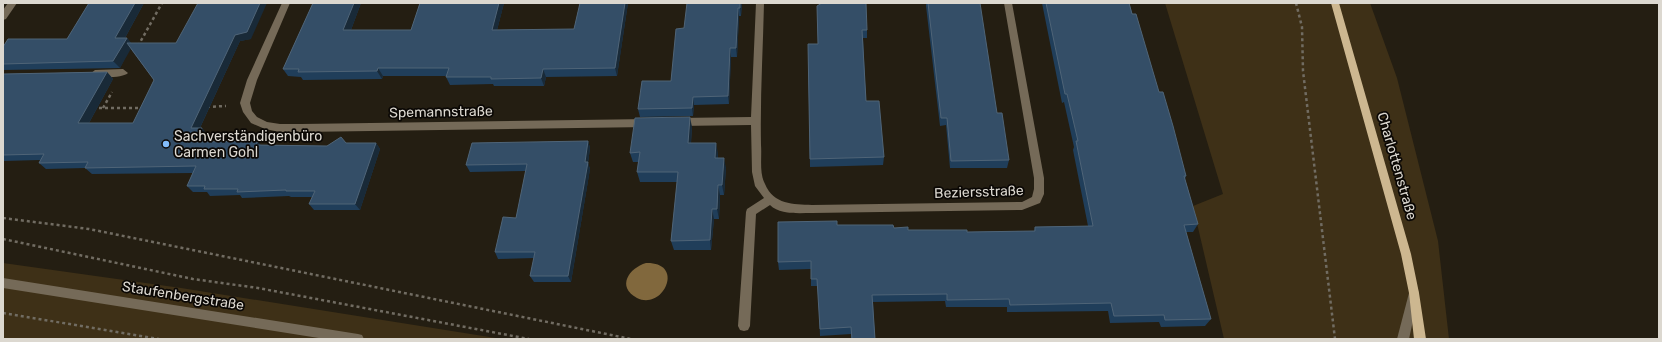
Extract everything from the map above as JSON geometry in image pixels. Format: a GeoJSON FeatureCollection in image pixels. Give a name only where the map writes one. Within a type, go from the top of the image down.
{"type":"FeatureCollection","features":[{"type":"Feature","properties":{"kind":"main road","name":"Charlottenstraße"},"geometry":{"type":"LineString","coordinates":[[1335,3],[1406,254],[1414,293],[1420,339]]}},
{"type":"Feature","properties":{"kind":"street"},"geometry":{"type":"LineString","coordinates":[[3,17],[13,3]]}},
{"type":"Feature","properties":{"kind":"street"},"geometry":{"type":"LineString","coordinates":[[246,106],[245,103],[252,80],[286,3]]}},
{"type":"Feature","properties":{"kind":"street","name":"Beziersstraße"},"geometry":{"type":"LineString","coordinates":[[760,3],[756,122],[757,172],[760,186],[777,205],[789,208],[812,209],[1022,206],[1031,204],[1036,200],[1040,192],[1039,178],[1008,3]]}},
{"type":"Feature","properties":{"kind":"street"},"geometry":{"type":"LineString","coordinates":[[83,74],[123,73]]}},
{"type":"Feature","properties":{"kind":"street","name":"Spemannstraße"},"geometry":{"type":"LineString","coordinates":[[246,106],[254,120],[265,125],[280,128],[756,122]]}},
{"type":"Feature","properties":{"kind":"street"},"geometry":{"type":"LineString","coordinates":[[744,326],[751,212],[771,199]]}},
{"type":"Feature","properties":{"kind":"street","name":"Staufenbergstraße"},"geometry":{"type":"LineString","coordinates":[[3,283],[358,339]]}},
{"type":"Feature","properties":{"kind":"street"},"geometry":{"type":"LineString","coordinates":[[1403,339],[1414,293]]}},
{"type":"Feature","properties":{"kind":"path"},"geometry":{"type":"LineString","coordinates":[[1296,3],[1302,27],[1303,72],[1335,339]]}},
{"type":"Feature","properties":{"kind":"path"},"geometry":{"type":"LineString","coordinates":[[204,107],[246,106]]}},
{"type":"Feature","properties":{"kind":"path"},"geometry":{"type":"LineString","coordinates":[[88,109],[150,108]]}},
{"type":"Feature","properties":{"kind":"path"},"geometry":{"type":"LineString","coordinates":[[3,218],[89,229],[631,339]]}},
{"type":"Feature","properties":{"kind":"path"},"geometry":{"type":"LineString","coordinates":[[3,239],[193,279],[258,288],[529,339]]}},
{"type":"Feature","properties":{"kind":"path"},"geometry":{"type":"LineString","coordinates":[[3,313],[159,339]]}},
{"type":"Feature","properties":{"kind":"shaded area"},"geometry":{"type":"Polygon","coordinates":[[[1165,3],[1370,3],[1397,78],[1438,241],[1449,339],[1224,339],[1193,206],[1223,194],[1165,3]]]}},
{"type":"Feature","properties":{"kind":"shaded area"},"geometry":{"type":"Polygon","coordinates":[[[3,263],[181,288],[502,339],[3,339],[3,263]]]}},
{"type":"Feature","properties":{"kind":"shaded area"},"geometry":{"type":"Polygon","coordinates":[[[646,263],[658,265],[665,270],[668,277],[662,292],[655,298],[646,300],[637,298],[631,294],[627,289],[626,283],[627,278],[634,269],[646,263]]]}},
{"type":"Feature","properties":{"kind":"building"},"geometry":{"type":"Polygon","coordinates":[[[89,3],[135,3],[115,38],[127,38],[113,61],[3,64],[3,47],[8,39],[67,39],[89,3]]]}},
{"type":"Feature","properties":{"kind":"building"},"geometry":{"type":"Polygon","coordinates":[[[198,3],[260,3],[247,32],[235,35],[191,128],[202,128],[195,142],[258,141],[256,145],[327,146],[341,137],[346,143],[376,143],[355,204],[309,204],[315,191],[286,190],[237,192],[238,189],[204,189],[205,186],[187,186],[196,166],[85,168],[88,162],[39,163],[44,154],[3,155],[3,74],[107,72],[78,123],[133,123],[154,80],[127,43],[176,43],[198,3]]]}},
{"type":"Feature","properties":{"kind":"building"},"geometry":{"type":"Polygon","coordinates":[[[313,3],[354,3],[343,30],[411,30],[420,3],[499,3],[492,30],[574,29],[580,3],[625,3],[615,68],[543,69],[541,78],[491,79],[491,77],[446,77],[449,68],[378,68],[377,71],[298,72],[299,69],[283,69],[313,3]]]}},
{"type":"Feature","properties":{"kind":"building"},"geometry":{"type":"Polygon","coordinates":[[[687,3],[740,3],[740,8],[738,8],[736,48],[730,48],[728,96],[693,97],[692,108],[638,109],[642,81],[671,81],[676,29],[684,28],[687,3]]]}},
{"type":"Feature","properties":{"kind":"building"},"geometry":{"type":"Polygon","coordinates":[[[822,3],[866,3],[867,30],[862,30],[866,101],[879,101],[884,157],[810,159],[808,44],[818,44],[817,6],[822,3]]]}},
{"type":"Feature","properties":{"kind":"building"},"geometry":{"type":"Polygon","coordinates":[[[928,3],[980,3],[997,113],[1002,113],[1009,160],[951,161],[947,118],[941,118],[928,3]]]}},
{"type":"Feature","properties":{"kind":"building"},"geometry":{"type":"Polygon","coordinates":[[[1046,3],[1129,3],[1132,14],[1136,14],[1159,92],[1163,92],[1186,176],[1184,176],[1198,224],[1184,225],[1211,319],[1165,320],[1164,315],[1114,316],[1111,303],[1010,305],[1009,299],[947,300],[947,294],[872,295],[875,339],[852,339],[851,327],[820,329],[817,279],[811,279],[811,261],[778,262],[778,222],[837,221],[837,225],[893,225],[894,228],[908,227],[908,230],[967,230],[967,232],[1035,231],[1035,227],[1093,226],[1076,141],[1078,141],[1067,94],[1065,94],[1046,3]]]}},
{"type":"Feature","properties":{"kind":"building"},"geometry":{"type":"Polygon","coordinates":[[[690,117],[688,143],[716,143],[715,158],[724,158],[722,185],[718,185],[717,209],[712,209],[710,240],[671,241],[678,172],[637,172],[640,152],[630,153],[635,118],[690,117]]]}},
{"type":"Feature","properties":{"kind":"building"},"geometry":{"type":"Polygon","coordinates":[[[588,141],[585,162],[588,162],[568,276],[530,276],[535,252],[495,252],[503,217],[516,218],[527,164],[466,165],[472,143],[588,141]]]}},
{"type":"Feature","properties":{"kind":"place","name":"Sachverständigenbüro Carmen Gohl"},"geometry":{"type":"Point","coordinates":[166,144]}}]}
